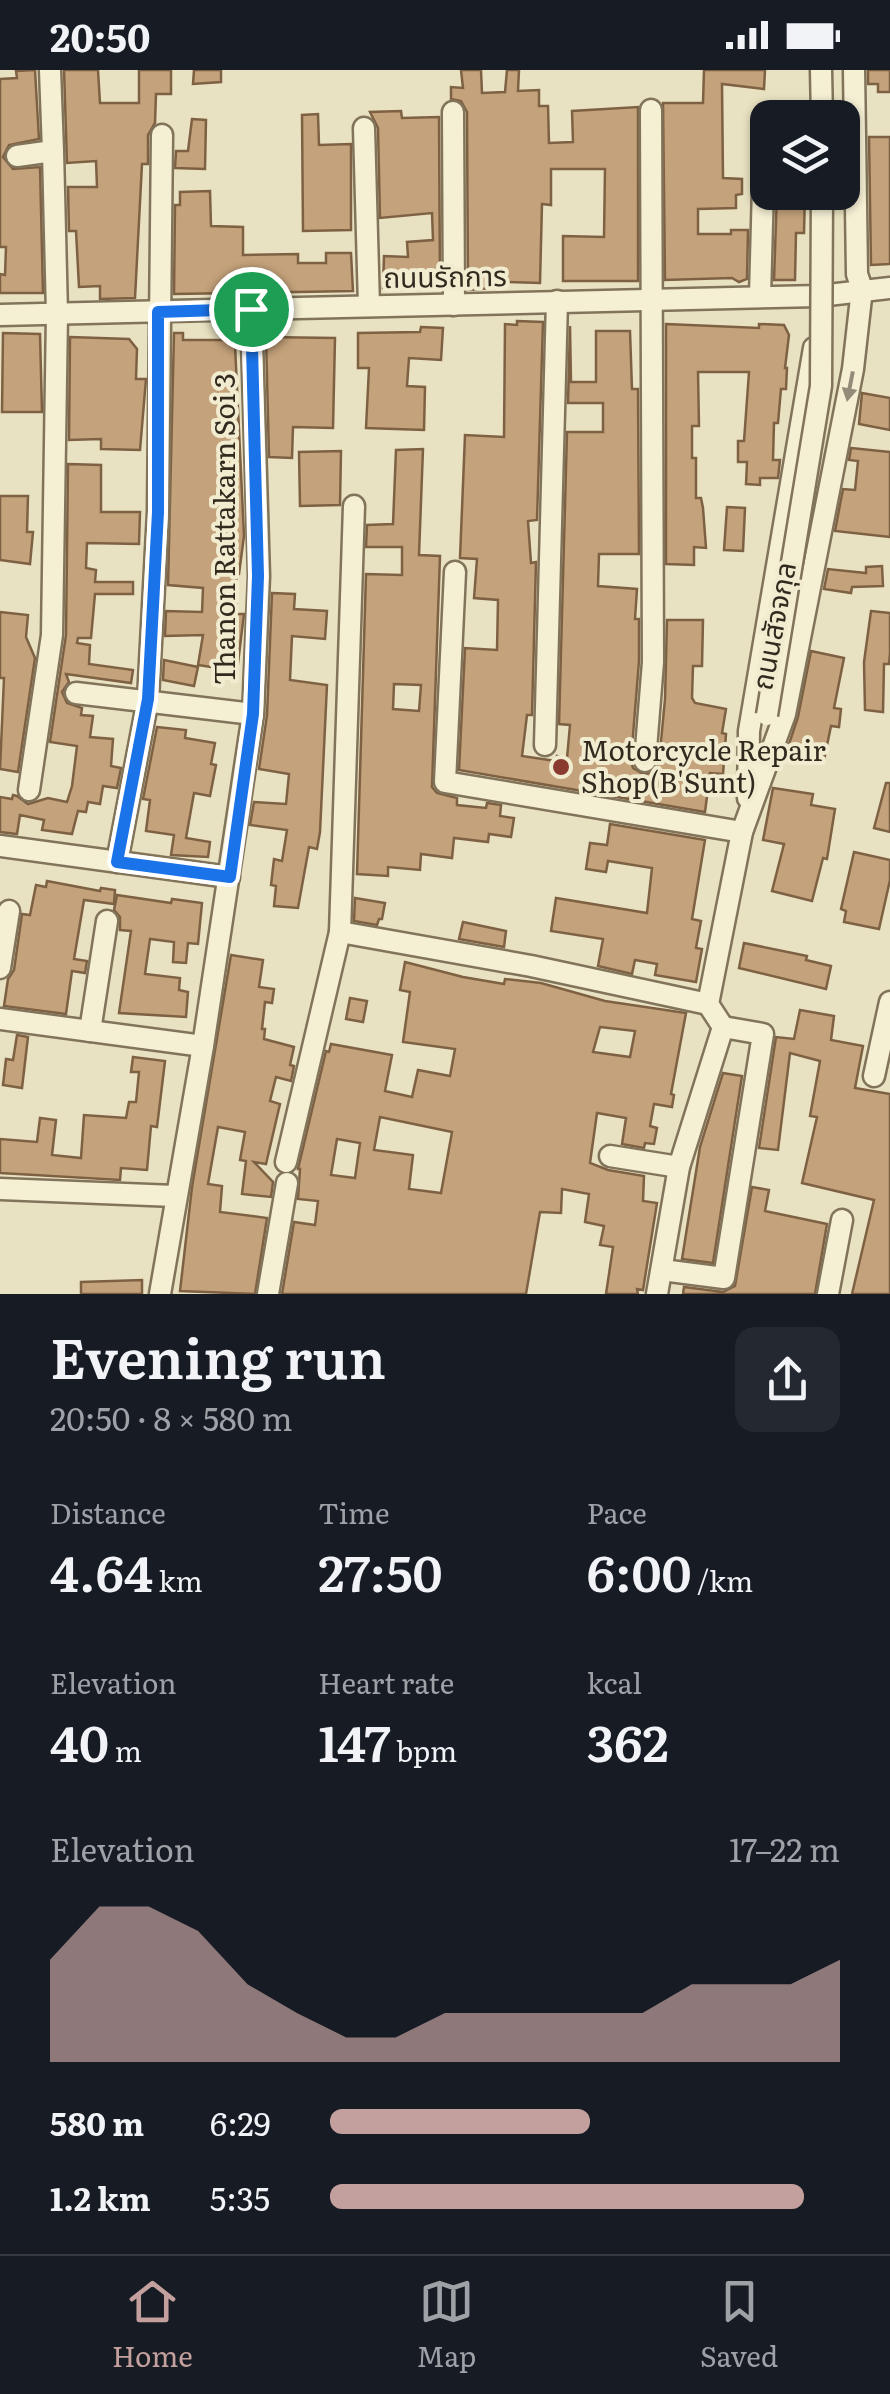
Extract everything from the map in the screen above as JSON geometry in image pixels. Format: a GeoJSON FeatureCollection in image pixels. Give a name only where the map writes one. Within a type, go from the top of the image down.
{"type":"FeatureCollection","features":[{"type":"Feature","properties":{"kind":"street"},"geometry":{"type":"LineString","coordinates":[[28,790],[52,635],[57,314],[50,70]]}},
{"type":"Feature","properties":{"kind":"street"},"geometry":{"type":"LineString","coordinates":[[821,70],[822,100]]}},
{"type":"Feature","properties":{"kind":"street","name":"ถนนสัจจกุล"},"geometry":{"type":"LineString","coordinates":[[745,824],[785,714],[853,369],[862,289],[858,274],[854,70]]}},
{"type":"Feature","properties":{"kind":"street"},"geometry":{"type":"LineString","coordinates":[[645,761],[653,662],[650,110]]}},
{"type":"Feature","properties":{"kind":"street"},"geometry":{"type":"LineString","coordinates":[[453,112],[454,305]]}},
{"type":"Feature","properties":{"kind":"street"},"geometry":{"type":"LineString","coordinates":[[364,128],[369,306]]}},
{"type":"Feature","properties":{"kind":"street"},"geometry":{"type":"LineString","coordinates":[[117,862],[148,699],[158,512],[162,135]]}},
{"type":"Feature","properties":{"kind":"street"},"geometry":{"type":"LineString","coordinates":[[17,156],[53,151]]}},
{"type":"Feature","properties":{"kind":"street"},"geometry":{"type":"LineString","coordinates":[[760,296],[762,210]]}},
{"type":"Feature","properties":{"kind":"street","name":"ถนนสัจจกุล"},"geometry":{"type":"LineString","coordinates":[[708,1004],[767,715],[821,386],[822,210]]}},
{"type":"Feature","properties":{"kind":"street","name":"ถนนรัถการ"},"geometry":{"type":"LineString","coordinates":[[0,315],[820,296],[890,288]]}},
{"type":"Feature","properties":{"kind":"street","name":"ถนนสัจจกุล"},"geometry":{"type":"LineString","coordinates":[[745,824],[749,731],[812,370],[820,296]]}},
{"type":"Feature","properties":{"kind":"street"},"geometry":{"type":"LineString","coordinates":[[545,745],[556,302]]}},
{"type":"Feature","properties":{"kind":"street","name":"Thanon Rattakarn Soi 3"},"geometry":{"type":"LineString","coordinates":[[160,1294],[230,877],[253,714],[258,576],[251,309]]}},
{"type":"Feature","properties":{"kind":"street"},"geometry":{"type":"LineString","coordinates":[[268,1294],[286,1172],[340,932],[354,506]]}},
{"type":"Feature","properties":{"kind":"street"},"geometry":{"type":"LineString","coordinates":[[455,572],[445,782],[745,824]]}},
{"type":"Feature","properties":{"kind":"street"},"geometry":{"type":"LineString","coordinates":[[76,693],[253,714]]}},
{"type":"Feature","properties":{"kind":"street"},"geometry":{"type":"LineString","coordinates":[[0,846],[230,877]]}},
{"type":"Feature","properties":{"kind":"street"},"geometry":{"type":"LineString","coordinates":[[0,968],[9,911]]}},
{"type":"Feature","properties":{"kind":"street"},"geometry":{"type":"LineString","coordinates":[[90,1031],[108,921]]}},
{"type":"Feature","properties":{"kind":"street"},"geometry":{"type":"LineString","coordinates":[[340,932],[531,966],[708,1004],[723,1028],[763,1034],[724,1278],[662,1270]]}},
{"type":"Feature","properties":{"kind":"street"},"geometry":{"type":"LineString","coordinates":[[874,1076],[890,1002]]}},
{"type":"Feature","properties":{"kind":"street"},"geometry":{"type":"LineString","coordinates":[[0,1019],[202,1046]]}},
{"type":"Feature","properties":{"kind":"street"},"geometry":{"type":"LineString","coordinates":[[658,1294],[679,1167],[723,1028]]}},
{"type":"Feature","properties":{"kind":"street"},"geometry":{"type":"LineString","coordinates":[[610,1156],[679,1167]]}},
{"type":"Feature","properties":{"kind":"street"},"geometry":{"type":"LineString","coordinates":[[0,1189],[175,1196]]}},
{"type":"Feature","properties":{"kind":"street"},"geometry":{"type":"LineString","coordinates":[[828,1294],[842,1220]]}},
{"type":"Feature","properties":{"kind":"building"},"geometry":{"type":"Polygon","coordinates":[[[35,70],[39,139],[9,145],[3,157],[13,169],[40,167],[43,293],[0,293],[6,247],[0,247],[0,79],[17,78],[16,71],[35,70]]]}},
{"type":"Feature","properties":{"kind":"building"},"geometry":{"type":"Polygon","coordinates":[[[64,70],[98,70],[100,103],[139,103],[139,70],[171,70],[171,94],[156,94],[155,123],[148,135],[148,164],[142,164],[135,298],[100,299],[100,286],[79,287],[76,231],[69,231],[68,187],[97,187],[96,161],[67,163],[64,70]]]}},
{"type":"Feature","properties":{"kind":"building"},"geometry":{"type":"Polygon","coordinates":[[[194,70],[221,70],[221,82],[193,84],[194,70]]]}},
{"type":"Feature","properties":{"kind":"building"},"geometry":{"type":"Polygon","coordinates":[[[461,70],[481,70],[482,93],[505,92],[507,70],[519,70],[518,91],[539,90],[539,106],[548,106],[549,143],[573,142],[572,111],[638,107],[638,281],[563,281],[563,236],[604,237],[605,169],[551,169],[551,205],[542,204],[540,283],[504,282],[504,287],[468,290],[467,112],[461,101],[451,99],[451,87],[463,88],[461,70]]]}},
{"type":"Feature","properties":{"kind":"building"},"geometry":{"type":"Polygon","coordinates":[[[704,70],[765,70],[764,89],[722,84],[723,178],[742,179],[742,194],[736,195],[736,208],[698,209],[698,234],[748,230],[747,279],[739,282],[732,278],[665,280],[663,103],[703,103],[704,70]]]}},
{"type":"Feature","properties":{"kind":"building"},"geometry":{"type":"Polygon","coordinates":[[[868,70],[890,70],[890,92],[878,92],[878,84],[868,84],[868,70]]]}},
{"type":"Feature","properties":{"kind":"building"},"geometry":{"type":"Polygon","coordinates":[[[401,111],[402,118],[439,117],[440,285],[383,288],[384,256],[408,257],[407,242],[433,240],[432,213],[380,218],[378,128],[370,112],[401,111]]]}},
{"type":"Feature","properties":{"kind":"building"},"geometry":{"type":"Polygon","coordinates":[[[318,114],[319,145],[351,144],[351,230],[303,231],[302,115],[318,114]]]}},
{"type":"Feature","properties":{"kind":"building"},"geometry":{"type":"Polygon","coordinates":[[[192,119],[206,120],[205,169],[175,168],[176,151],[188,151],[192,119]]]}},
{"type":"Feature","properties":{"kind":"building"},"geometry":{"type":"Polygon","coordinates":[[[869,137],[890,137],[890,264],[871,265],[869,137]]]}},
{"type":"Feature","properties":{"kind":"building"},"geometry":{"type":"Polygon","coordinates":[[[210,191],[211,226],[243,227],[243,255],[298,254],[298,263],[326,263],[326,253],[351,253],[353,291],[174,294],[175,205],[180,205],[180,192],[210,191]]]}},
{"type":"Feature","properties":{"kind":"building"},"geometry":{"type":"Polygon","coordinates":[[[776,210],[805,210],[804,233],[796,233],[795,280],[774,280],[776,210]]]}},
{"type":"Feature","properties":{"kind":"building"},"geometry":{"type":"Polygon","coordinates":[[[517,321],[543,322],[537,520],[528,521],[531,563],[536,562],[532,715],[527,715],[522,756],[556,761],[557,756],[567,758],[570,725],[559,724],[567,432],[603,432],[603,403],[568,403],[570,326],[571,382],[596,382],[596,331],[630,331],[632,389],[638,389],[639,554],[599,554],[598,586],[637,589],[639,661],[631,760],[633,768],[643,774],[652,773],[659,762],[667,620],[703,620],[702,666],[693,666],[692,698],[695,703],[726,709],[723,774],[710,773],[705,812],[459,770],[465,648],[497,650],[498,600],[474,598],[477,559],[460,558],[465,435],[504,437],[505,324],[517,325],[517,321]]]}},
{"type":"Feature","properties":{"kind":"building"},"geometry":{"type":"Polygon","coordinates":[[[666,324],[759,328],[759,324],[784,325],[789,335],[786,389],[781,389],[778,423],[774,423],[773,460],[780,460],[778,478],[760,478],[760,485],[746,484],[747,462],[738,462],[738,441],[744,441],[749,372],[698,372],[699,426],[692,426],[692,458],[696,458],[696,498],[701,498],[703,508],[706,548],[694,547],[694,565],[666,564],[666,324]]]}},
{"type":"Feature","properties":{"kind":"building"},"geometry":{"type":"Polygon","coordinates":[[[421,327],[443,328],[441,360],[409,358],[407,386],[425,387],[424,430],[366,428],[369,368],[358,368],[358,333],[420,332],[421,327]]]}},
{"type":"Feature","properties":{"kind":"building"},"geometry":{"type":"Polygon","coordinates":[[[3,333],[40,334],[42,412],[2,412],[3,333]]]}},
{"type":"Feature","properties":{"kind":"building"},"geometry":{"type":"Polygon","coordinates":[[[174,333],[183,333],[183,340],[230,340],[235,345],[244,536],[236,574],[237,614],[244,614],[237,671],[198,665],[203,635],[165,636],[166,611],[202,612],[203,588],[168,585],[174,333]]]}},
{"type":"Feature","properties":{"kind":"building"},"geometry":{"type":"Polygon","coordinates":[[[70,337],[129,339],[137,349],[136,379],[146,379],[140,450],[101,449],[101,439],[69,440],[70,337]]]}},
{"type":"Feature","properties":{"kind":"building"},"geometry":{"type":"Polygon","coordinates":[[[266,337],[335,338],[333,428],[293,427],[292,458],[269,457],[266,337]]]}},
{"type":"Feature","properties":{"kind":"building"},"geometry":{"type":"Polygon","coordinates":[[[862,393],[890,398],[890,430],[859,424],[862,393]]]}},
{"type":"Feature","properties":{"kind":"building"},"geometry":{"type":"Polygon","coordinates":[[[851,448],[890,452],[890,537],[835,531],[843,489],[855,490],[858,461],[849,460],[851,448]]]}},
{"type":"Feature","properties":{"kind":"building"},"geometry":{"type":"Polygon","coordinates":[[[423,449],[419,555],[440,556],[432,787],[437,793],[457,798],[457,805],[501,805],[500,816],[514,818],[511,837],[489,834],[488,842],[454,838],[452,858],[421,854],[420,870],[388,867],[388,876],[357,874],[366,574],[402,575],[402,547],[366,547],[367,525],[393,524],[396,450],[423,449]],[[394,684],[393,709],[419,711],[421,685],[394,684]]]}},
{"type":"Feature","properties":{"kind":"building"},"geometry":{"type":"Polygon","coordinates":[[[341,451],[340,505],[300,506],[299,452],[341,451]]]}},
{"type":"Feature","properties":{"kind":"building"},"geometry":{"type":"Polygon","coordinates":[[[68,464],[101,465],[101,512],[140,512],[139,544],[87,543],[86,568],[96,570],[95,582],[133,582],[133,594],[95,594],[91,638],[78,638],[77,643],[90,645],[89,664],[133,670],[131,683],[66,674],[69,682],[62,692],[67,703],[82,708],[81,715],[93,716],[90,737],[113,739],[111,766],[121,768],[117,788],[103,786],[100,804],[88,802],[86,812],[78,811],[72,834],[42,830],[44,820],[20,815],[17,834],[0,832],[0,797],[17,796],[28,804],[48,798],[67,802],[72,786],[77,746],[50,742],[66,635],[68,464]]]}},
{"type":"Feature","properties":{"kind":"building"},"geometry":{"type":"Polygon","coordinates":[[[0,496],[28,496],[27,532],[33,532],[30,564],[0,560],[0,496]]]}},
{"type":"Feature","properties":{"kind":"building"},"geometry":{"type":"Polygon","coordinates":[[[727,507],[745,508],[743,551],[724,550],[727,507]]]}},
{"type":"Feature","properties":{"kind":"building"},"geometry":{"type":"Polygon","coordinates":[[[882,566],[883,586],[852,587],[851,593],[824,589],[828,569],[866,573],[866,567],[882,566]]]}},
{"type":"Feature","properties":{"kind":"building"},"geometry":{"type":"Polygon","coordinates":[[[272,593],[295,594],[294,609],[327,611],[325,639],[292,636],[290,680],[327,685],[320,832],[317,849],[309,847],[298,908],[274,906],[276,886],[271,885],[274,859],[282,861],[287,830],[250,825],[254,802],[286,804],[289,774],[259,769],[267,715],[272,593]]]}},
{"type":"Feature","properties":{"kind":"building"},"geometry":{"type":"Polygon","coordinates":[[[871,611],[890,613],[883,712],[865,710],[864,662],[871,611]]]}},
{"type":"Feature","properties":{"kind":"building"},"geometry":{"type":"Polygon","coordinates":[[[0,612],[28,615],[26,637],[35,658],[18,772],[0,769],[4,678],[0,678],[0,612]]]}},
{"type":"Feature","properties":{"kind":"building"},"geometry":{"type":"Polygon","coordinates":[[[811,651],[844,658],[834,708],[841,709],[839,727],[831,726],[824,760],[786,753],[798,717],[811,651]]]}},
{"type":"Feature","properties":{"kind":"building"},"geometry":{"type":"Polygon","coordinates":[[[164,660],[198,667],[194,686],[163,680],[164,660]]]}},
{"type":"Feature","properties":{"kind":"building"},"geometry":{"type":"Polygon","coordinates":[[[157,727],[186,730],[185,738],[215,743],[211,764],[216,765],[210,796],[194,793],[186,838],[210,842],[208,857],[171,855],[174,835],[146,831],[150,800],[143,799],[157,727]]]}},
{"type":"Feature","properties":{"kind":"building"},"geometry":{"type":"Polygon","coordinates":[[[886,783],[890,783],[890,832],[874,828],[886,783]]]}},
{"type":"Feature","properties":{"kind":"building"},"geometry":{"type":"Polygon","coordinates":[[[773,788],[813,794],[811,805],[835,809],[827,859],[823,858],[812,901],[772,891],[784,844],[763,840],[773,788]]]}},
{"type":"Feature","properties":{"kind":"building"},"geometry":{"type":"Polygon","coordinates":[[[610,824],[705,840],[692,919],[701,921],[696,948],[702,949],[696,982],[655,975],[657,964],[635,960],[632,974],[598,966],[603,939],[551,931],[556,898],[647,913],[652,868],[608,861],[606,872],[586,869],[590,843],[607,845],[610,824]]]}},
{"type":"Feature","properties":{"kind":"building"},"geometry":{"type":"Polygon","coordinates":[[[854,852],[890,860],[890,880],[879,929],[844,922],[846,911],[841,909],[854,852]]]}},
{"type":"Feature","properties":{"kind":"building"},"geometry":{"type":"Polygon","coordinates":[[[47,881],[115,890],[114,904],[84,900],[74,959],[87,961],[85,973],[72,971],[66,1014],[4,1006],[22,914],[30,915],[36,885],[46,887],[47,881]]]}},
{"type":"Feature","properties":{"kind":"building"},"geometry":{"type":"Polygon","coordinates":[[[117,895],[202,903],[198,944],[188,943],[186,963],[173,962],[174,942],[150,939],[145,974],[180,978],[179,990],[188,992],[186,1017],[119,1013],[131,931],[120,930],[120,917],[114,910],[117,895]]]}},
{"type":"Feature","properties":{"kind":"building"},"geometry":{"type":"Polygon","coordinates":[[[355,898],[385,903],[377,925],[354,921],[355,898]]]}},
{"type":"Feature","properties":{"kind":"building"},"geometry":{"type":"Polygon","coordinates":[[[463,922],[506,931],[504,947],[459,939],[463,922]]]}},
{"type":"Feature","properties":{"kind":"building"},"geometry":{"type":"Polygon","coordinates":[[[744,943],[807,956],[806,960],[831,966],[826,989],[739,968],[744,943]]]}},
{"type":"Feature","properties":{"kind":"building"},"geometry":{"type":"Polygon","coordinates":[[[231,955],[263,960],[259,987],[274,989],[272,1003],[265,1002],[264,1039],[294,1047],[290,1065],[294,1066],[291,1081],[276,1077],[270,1101],[280,1104],[266,1164],[254,1162],[273,1182],[271,1197],[242,1194],[246,1161],[240,1160],[245,1132],[218,1127],[208,1184],[222,1186],[220,1212],[267,1218],[255,1294],[180,1291],[192,1187],[231,955]]]}},
{"type":"Feature","properties":{"kind":"building"},"geometry":{"type":"Polygon","coordinates":[[[405,962],[463,977],[504,984],[505,979],[541,983],[605,1001],[686,1013],[672,1107],[654,1104],[650,1126],[657,1128],[654,1144],[645,1143],[644,1148],[622,1144],[626,1118],[597,1113],[590,1163],[644,1176],[643,1201],[657,1203],[643,1290],[637,1289],[638,1294],[606,1294],[613,1247],[600,1245],[604,1226],[585,1222],[589,1194],[562,1189],[561,1213],[540,1212],[526,1294],[282,1294],[294,1222],[315,1225],[318,1201],[298,1199],[298,1169],[326,1051],[329,1052],[331,1044],[392,1055],[385,1091],[412,1097],[418,1070],[450,1076],[455,1049],[403,1042],[410,992],[400,990],[405,962]],[[600,1027],[593,1052],[630,1057],[635,1031],[600,1027]],[[380,1117],[374,1150],[413,1155],[409,1189],[441,1193],[452,1132],[380,1117]],[[337,1139],[331,1175],[355,1178],[360,1143],[337,1139]]]}},
{"type":"Feature","properties":{"kind":"building"},"geometry":{"type":"Polygon","coordinates":[[[350,998],[367,1001],[363,1022],[346,1019],[350,998]]]}},
{"type":"Feature","properties":{"kind":"building"},"geometry":{"type":"Polygon","coordinates":[[[800,1010],[834,1016],[831,1040],[863,1046],[855,1088],[890,1094],[890,1294],[852,1294],[874,1200],[802,1183],[817,1117],[810,1116],[820,1061],[790,1053],[778,1150],[759,1148],[776,1037],[794,1039],[800,1010]]]}},
{"type":"Feature","properties":{"kind":"building"},"geometry":{"type":"Polygon","coordinates":[[[17,1035],[28,1037],[22,1088],[3,1085],[6,1059],[13,1060],[17,1035]]]}},
{"type":"Feature","properties":{"kind":"building"},"geometry":{"type":"Polygon","coordinates":[[[133,1057],[165,1061],[157,1127],[151,1126],[147,1170],[121,1168],[120,1180],[0,1173],[0,1139],[37,1142],[40,1118],[56,1120],[52,1155],[81,1158],[84,1115],[126,1118],[129,1102],[136,1102],[139,1072],[131,1072],[133,1057]]]}},
{"type":"Feature","properties":{"kind":"building"},"geometry":{"type":"Polygon","coordinates":[[[723,1073],[742,1076],[713,1263],[682,1259],[700,1147],[723,1073]]]}},
{"type":"Feature","properties":{"kind":"building"},"geometry":{"type":"Polygon","coordinates":[[[752,1187],[769,1190],[765,1211],[827,1224],[815,1294],[683,1294],[684,1287],[723,1292],[735,1286],[752,1187]]]}},
{"type":"Feature","properties":{"kind":"building"},"geometry":{"type":"Polygon","coordinates":[[[142,1280],[142,1294],[81,1294],[81,1282],[142,1280]]]}},
{"type":"Feature","properties":{"kind":"place","name":"Motorcycle Repair Shop(B'Sunt)"},"geometry":{"type":"Point","coordinates":[561,767]}},
{"type":"Feature","properties":{"kind":"route"},"geometry":{"type":"LineString","coordinates":[[251,309],[258,576],[253,714],[230,877],[117,862],[148,699],[158,512],[158,312],[251,309]]}}]}
